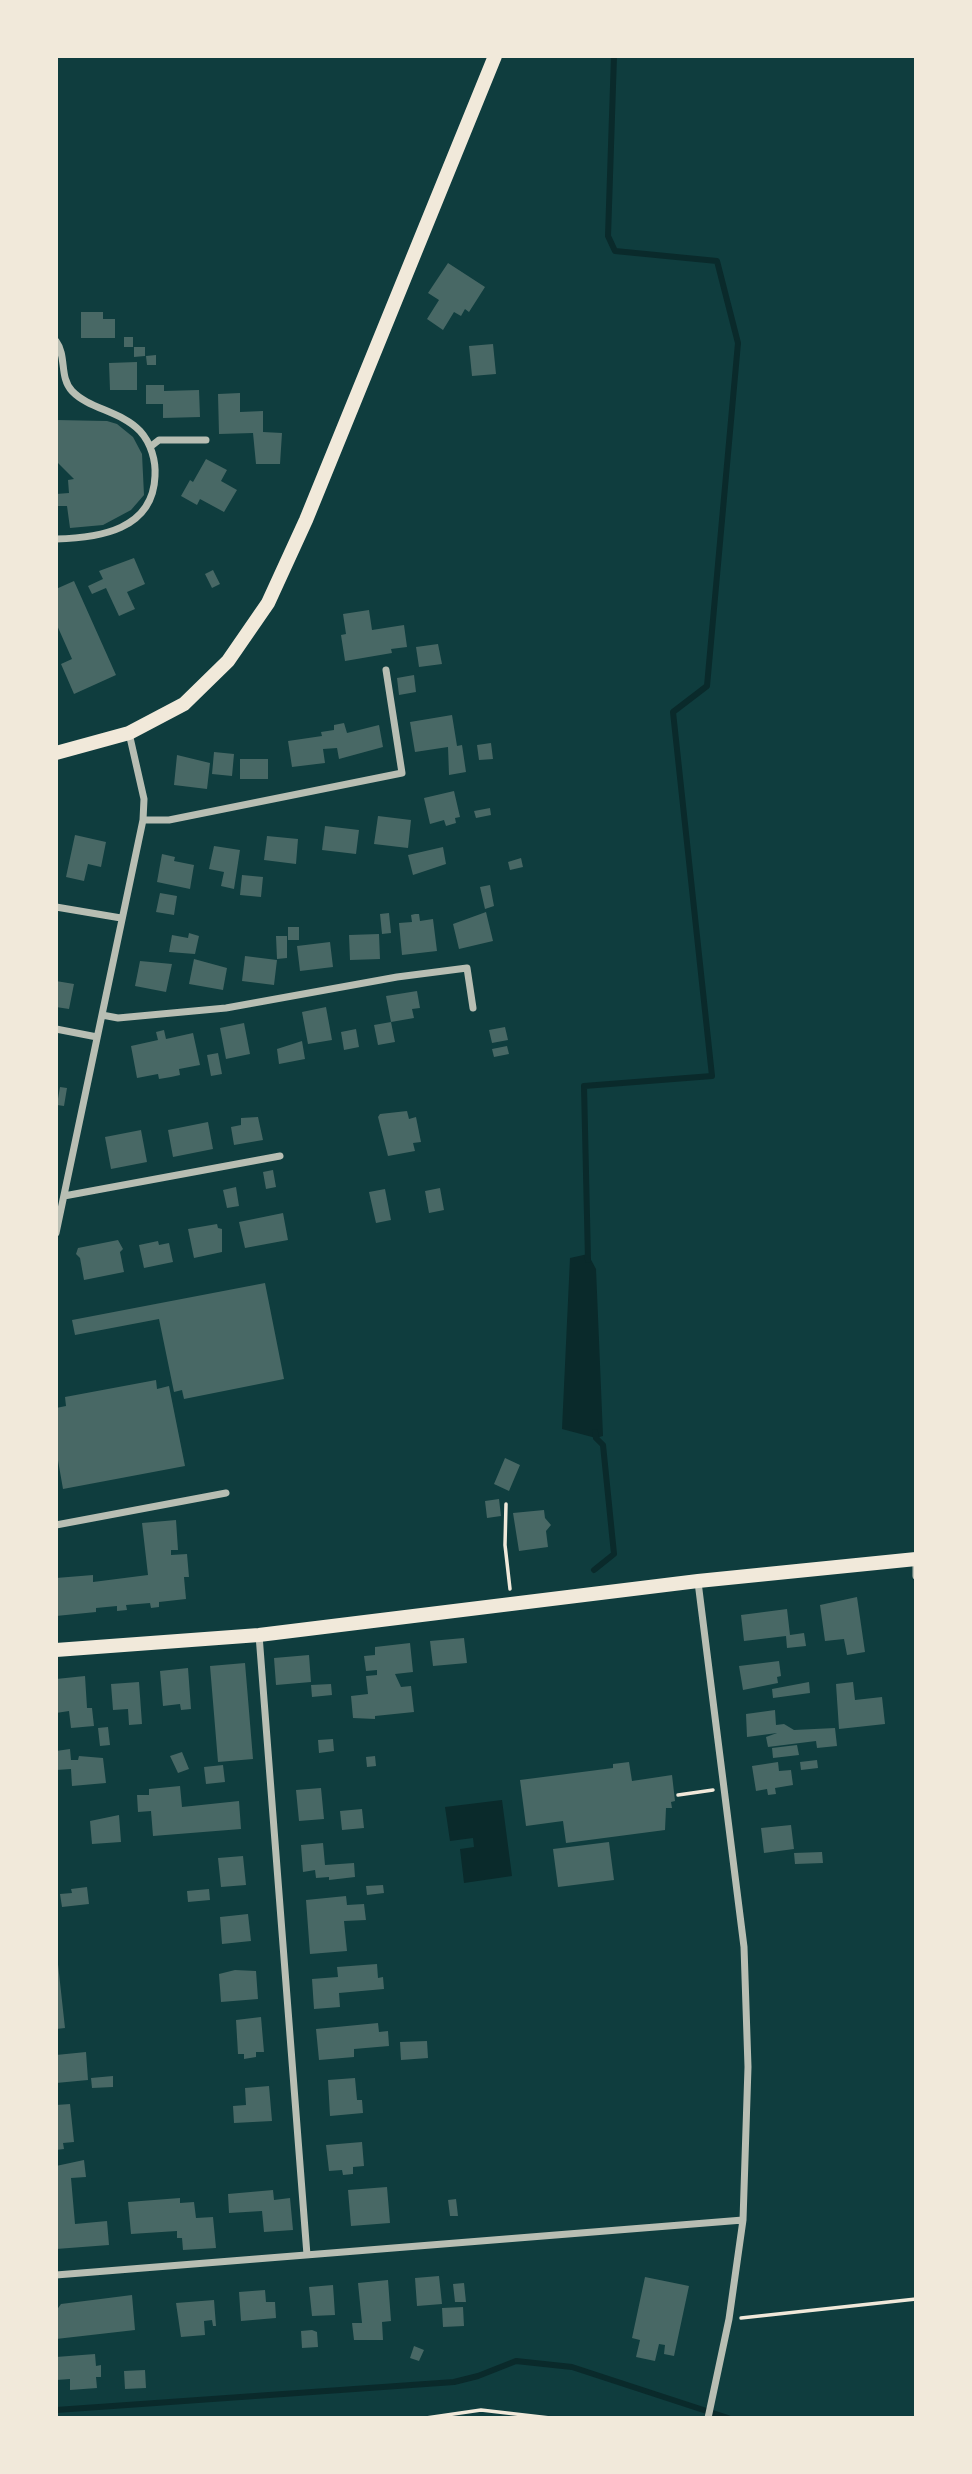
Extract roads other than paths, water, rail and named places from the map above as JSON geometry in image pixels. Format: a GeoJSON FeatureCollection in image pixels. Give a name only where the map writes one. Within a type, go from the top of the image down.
{"type":"FeatureCollection","features":[{"type":"Feature","properties":{"kind":"main road"},"geometry":{"type":"LineString","coordinates":[[56,753],[129,733],[184,704],[228,661],[268,603],[306,520],[495,56]]}},
{"type":"Feature","properties":{"kind":"main road"},"geometry":{"type":"LineString","coordinates":[[56,1650],[259,1635],[698,1581],[916,1559]]}},
{"type":"Feature","properties":{"kind":"street"},"geometry":{"type":"LineString","coordinates":[[56,341],[61,348],[65,379],[72,391],[128,420],[142,433],[150,447],[155,469],[155,488],[147,508],[126,527],[95,538],[57,539]]}},
{"type":"Feature","properties":{"kind":"street"},"geometry":{"type":"LineString","coordinates":[[150,447],[159,440],[206,440]]}},
{"type":"Feature","properties":{"kind":"street"},"geometry":{"type":"LineString","coordinates":[[143,820],[169,820],[402,773],[386,670]]}},
{"type":"Feature","properties":{"kind":"street"},"geometry":{"type":"LineString","coordinates":[[57,1228],[143,820],[144,799],[129,733]]}},
{"type":"Feature","properties":{"kind":"street"},"geometry":{"type":"LineString","coordinates":[[56,907],[121,918]]}},
{"type":"Feature","properties":{"kind":"street"},"geometry":{"type":"LineString","coordinates":[[102,1015],[118,1018],[226,1008],[397,977],[467,968],[473,1008]]}},
{"type":"Feature","properties":{"kind":"street"},"geometry":{"type":"LineString","coordinates":[[56,1029],[97,1037]]}},
{"type":"Feature","properties":{"kind":"street"},"geometry":{"type":"LineString","coordinates":[[64,1196],[280,1156]]}},
{"type":"Feature","properties":{"kind":"street"},"geometry":{"type":"LineString","coordinates":[[56,1525],[226,1493]]}},
{"type":"Feature","properties":{"kind":"street"},"geometry":{"type":"LineString","coordinates":[[916,1559],[916,1576]]}},
{"type":"Feature","properties":{"kind":"street"},"geometry":{"type":"LineString","coordinates":[[698,1581],[744,1947],[748,2067],[743,2220],[729,2319],[708,2418]]}},
{"type":"Feature","properties":{"kind":"street"},"geometry":{"type":"LineString","coordinates":[[259,1635],[307,2255]]}},
{"type":"Feature","properties":{"kind":"street"},"geometry":{"type":"LineString","coordinates":[[56,2275],[743,2220]]}},
{"type":"Feature","properties":{"kind":"water"},"geometry":{"type":"Polygon","coordinates":[[[588,1254],[596,1269],[603,1436],[596,1438],[562,1429],[570,1258],[588,1254]]]}},
{"type":"Feature","properties":{"kind":"water"},"geometry":{"type":"Polygon","coordinates":[[[502,1800],[512,1876],[464,1883],[460,1849],[474,1847],[473,1838],[450,1841],[445,1807],[502,1800]]]}},
{"type":"Feature","properties":{"kind":"waterway"},"geometry":{"type":"LineString","coordinates":[[588,1260],[584,1086],[712,1076],[673,712],[707,686],[738,343],[717,261],[615,251],[608,236],[614,56]]}},
{"type":"Feature","properties":{"kind":"waterway"},"geometry":{"type":"LineString","coordinates":[[594,1570],[614,1554],[603,1445],[596,1438],[595,1432]]}},
{"type":"Feature","properties":{"kind":"waterway"},"geometry":{"type":"LineString","coordinates":[[56,2410],[454,2382],[516,2361],[572,2367],[728,2418]]}}]}
